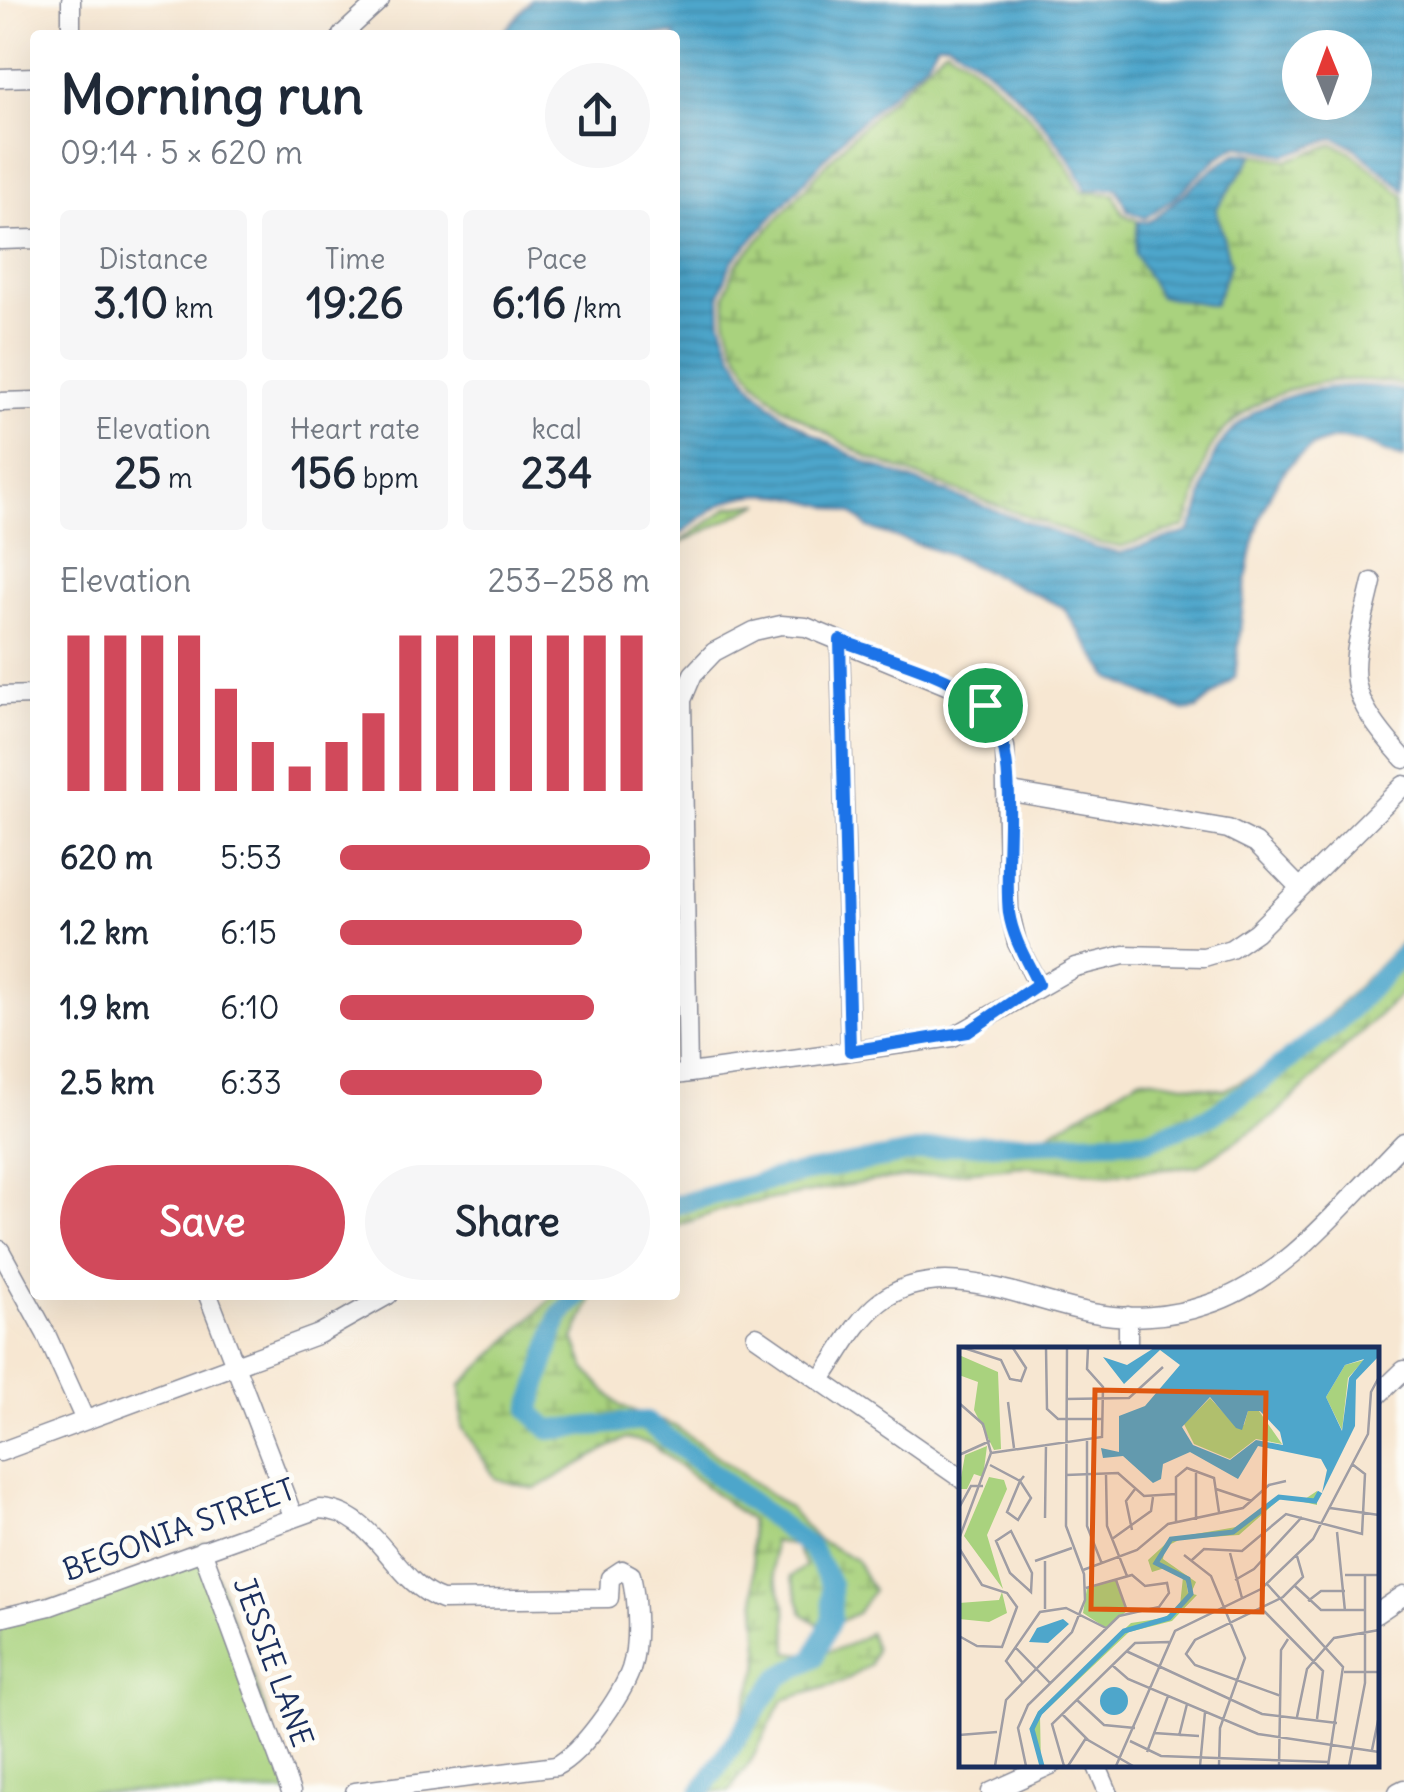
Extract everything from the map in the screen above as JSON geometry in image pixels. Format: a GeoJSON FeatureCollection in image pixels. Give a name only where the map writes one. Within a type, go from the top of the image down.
{"type":"FeatureCollection","features":[{"type":"Feature","properties":{"kind":"street"},"geometry":{"type":"LineString","coordinates":[[70,0],[71,30]]}},
{"type":"Feature","properties":{"kind":"street"},"geometry":{"type":"LineString","coordinates":[[347,30],[380,0]]}},
{"type":"Feature","properties":{"kind":"street"},"geometry":{"type":"LineString","coordinates":[[0,78],[30,77]]}},
{"type":"Feature","properties":{"kind":"street"},"geometry":{"type":"LineString","coordinates":[[0,240],[30,239]]}},
{"type":"Feature","properties":{"kind":"street"},"geometry":{"type":"LineString","coordinates":[[0,402],[30,401]]}},
{"type":"Feature","properties":{"kind":"street"},"geometry":{"type":"LineString","coordinates":[[1372,582],[1354,660],[1356,691],[1369,719],[1404,759]]}},
{"type":"Feature","properties":{"kind":"street"},"geometry":{"type":"LineString","coordinates":[[680,712],[692,674],[714,652],[766,627],[794,625],[976,697],[1001,732],[1009,909],[1017,943],[1038,984]]}},
{"type":"Feature","properties":{"kind":"street"},"geometry":{"type":"LineString","coordinates":[[840,640],[850,1051]]}},
{"type":"Feature","properties":{"kind":"street"},"geometry":{"type":"LineString","coordinates":[[0,696],[30,695]]}},
{"type":"Feature","properties":{"kind":"street"},"geometry":{"type":"LineString","coordinates":[[680,958],[681,1074],[968,1032],[1038,984],[1099,960],[1146,954],[1204,957],[1231,949],[1300,888],[1404,785]]}},
{"type":"Feature","properties":{"kind":"street"},"geometry":{"type":"LineString","coordinates":[[1006,791],[1228,829],[1256,844],[1300,888]]}},
{"type":"Feature","properties":{"kind":"street"},"geometry":{"type":"LineString","coordinates":[[820,1381],[878,1303],[915,1286],[998,1286],[1074,1310],[1128,1316],[1204,1306],[1250,1285],[1290,1254],[1404,1142]]}},
{"type":"Feature","properties":{"kind":"street"},"geometry":{"type":"LineString","coordinates":[[0,1250],[46,1334],[85,1420]]}},
{"type":"Feature","properties":{"kind":"street"},"geometry":{"type":"LineString","coordinates":[[210,1300],[293,1516]]}},
{"type":"Feature","properties":{"kind":"street"},"geometry":{"type":"LineString","coordinates":[[0,1452],[318,1334],[379,1300]]}},
{"type":"Feature","properties":{"kind":"street"},"geometry":{"type":"LineString","coordinates":[[1128,1316],[1128,1347]]}},
{"type":"Feature","properties":{"kind":"street"},"geometry":{"type":"LineString","coordinates":[[756,1336],[959,1478]]}},
{"type":"Feature","properties":{"kind":"street"},"geometry":{"type":"LineString","coordinates":[[1379,1394],[1404,1370]]}},
{"type":"Feature","properties":{"kind":"street","name":"BEGONIA STREET"},"geometry":{"type":"LineString","coordinates":[[0,1618],[50,1606],[319,1509],[352,1518],[420,1590],[442,1600],[609,1598],[610,1578],[622,1570],[631,1576],[634,1586],[630,1672],[578,1753],[556,1766],[355,1792]]}},
{"type":"Feature","properties":{"kind":"street","name":"JESSIE LANE"},"geometry":{"type":"LineString","coordinates":[[202,1550],[292,1792]]}},
{"type":"Feature","properties":{"kind":"street"},"geometry":{"type":"LineString","coordinates":[[1379,1612],[1404,1595]]}},
{"type":"Feature","properties":{"kind":"street"},"geometry":{"type":"LineString","coordinates":[[990,1792],[1046,1767]]}},
{"type":"Feature","properties":{"kind":"street"},"geometry":{"type":"LineString","coordinates":[[1097,1767],[1108,1792]]}},
{"type":"Feature","properties":{"kind":"green space"},"geometry":{"type":"Polygon","coordinates":[[[946,47],[987,76],[1024,110],[1057,150],[1082,192],[1114,194],[1123,214],[1138,221],[1135,254],[1230,264],[1216,209],[1254,154],[1288,160],[1333,144],[1350,151],[1404,196],[1404,386],[1354,380],[1329,382],[1303,386],[1256,405],[1235,420],[1211,449],[1185,527],[1120,547],[1097,543],[869,458],[782,407],[754,380],[735,348],[726,320],[725,295],[735,266],[849,139],[946,47]]]}},
{"type":"Feature","properties":{"kind":"green space"},"geometry":{"type":"Polygon","coordinates":[[[762,503],[680,544],[680,542],[729,507],[762,503]]]}},
{"type":"Feature","properties":{"kind":"green space"},"geometry":{"type":"Polygon","coordinates":[[[1404,940],[1404,991],[1274,1116],[1198,1166],[1111,1174],[1023,1166],[871,1181],[729,1207],[680,1225],[680,1195],[844,1165],[1039,1139],[1141,1077],[1224,1090],[1288,1057],[1404,940]]]}},
{"type":"Feature","properties":{"kind":"green space"},"geometry":{"type":"Polygon","coordinates":[[[550,1300],[591,1300],[574,1339],[586,1370],[620,1406],[675,1426],[789,1508],[817,1539],[856,1560],[873,1591],[857,1613],[825,1629],[803,1614],[791,1577],[806,1566],[795,1546],[773,1541],[774,1573],[786,1609],[788,1652],[830,1651],[869,1633],[875,1649],[870,1665],[843,1682],[783,1700],[752,1759],[729,1792],[697,1792],[730,1749],[760,1663],[750,1520],[649,1443],[626,1438],[535,1489],[496,1479],[462,1427],[461,1385],[550,1300]]]}},
{"type":"Feature","properties":{"kind":"green space"},"geometry":{"type":"Polygon","coordinates":[[[204,1542],[295,1792],[0,1792],[0,1612],[101,1593],[204,1542]]]}},
{"type":"Feature","properties":{"kind":"water"},"geometry":{"type":"Polygon","coordinates":[[[531,0],[1404,0],[1404,190],[1352,146],[1334,138],[1286,155],[1238,146],[1217,158],[1173,199],[1145,218],[1128,211],[1117,188],[1086,190],[1061,146],[1008,87],[968,55],[947,42],[938,43],[926,62],[846,135],[731,263],[720,294],[721,321],[731,350],[750,384],[779,412],[867,463],[1096,548],[1120,553],[1188,532],[1214,455],[1237,426],[1257,411],[1304,392],[1330,388],[1380,387],[1404,391],[1404,459],[1357,442],[1330,440],[1302,454],[1280,477],[1254,540],[1235,677],[1197,709],[1184,711],[1110,678],[1063,607],[953,556],[868,528],[853,513],[792,497],[760,494],[728,501],[680,534],[680,30],[505,30],[531,0]]]}},
{"type":"Feature","properties":{"kind":"water"},"geometry":{"type":"Polygon","coordinates":[[[1239,152],[1254,154],[1216,209],[1230,264],[1214,305],[1159,296],[1135,254],[1138,221],[1148,222],[1239,152]]]}},
{"type":"Feature","properties":{"kind":"waterway"},"geometry":{"type":"LineString","coordinates":[[680,1204],[785,1176],[954,1145],[1149,1140],[1211,1116],[1260,1082],[1337,1023],[1404,953]]}},
{"type":"Feature","properties":{"kind":"waterway"},"geometry":{"type":"LineString","coordinates":[[574,1300],[559,1316],[530,1411],[549,1430],[645,1421],[811,1548],[831,1584],[832,1618],[814,1658],[778,1678],[701,1792]]}},
{"type":"Feature","properties":{"kind":"route"},"geometry":{"type":"LineString","coordinates":[[840,640],[962,688],[985,705],[1001,732],[1004,747],[1012,925],[1038,984],[968,1032],[850,1051],[840,640]]}}]}
